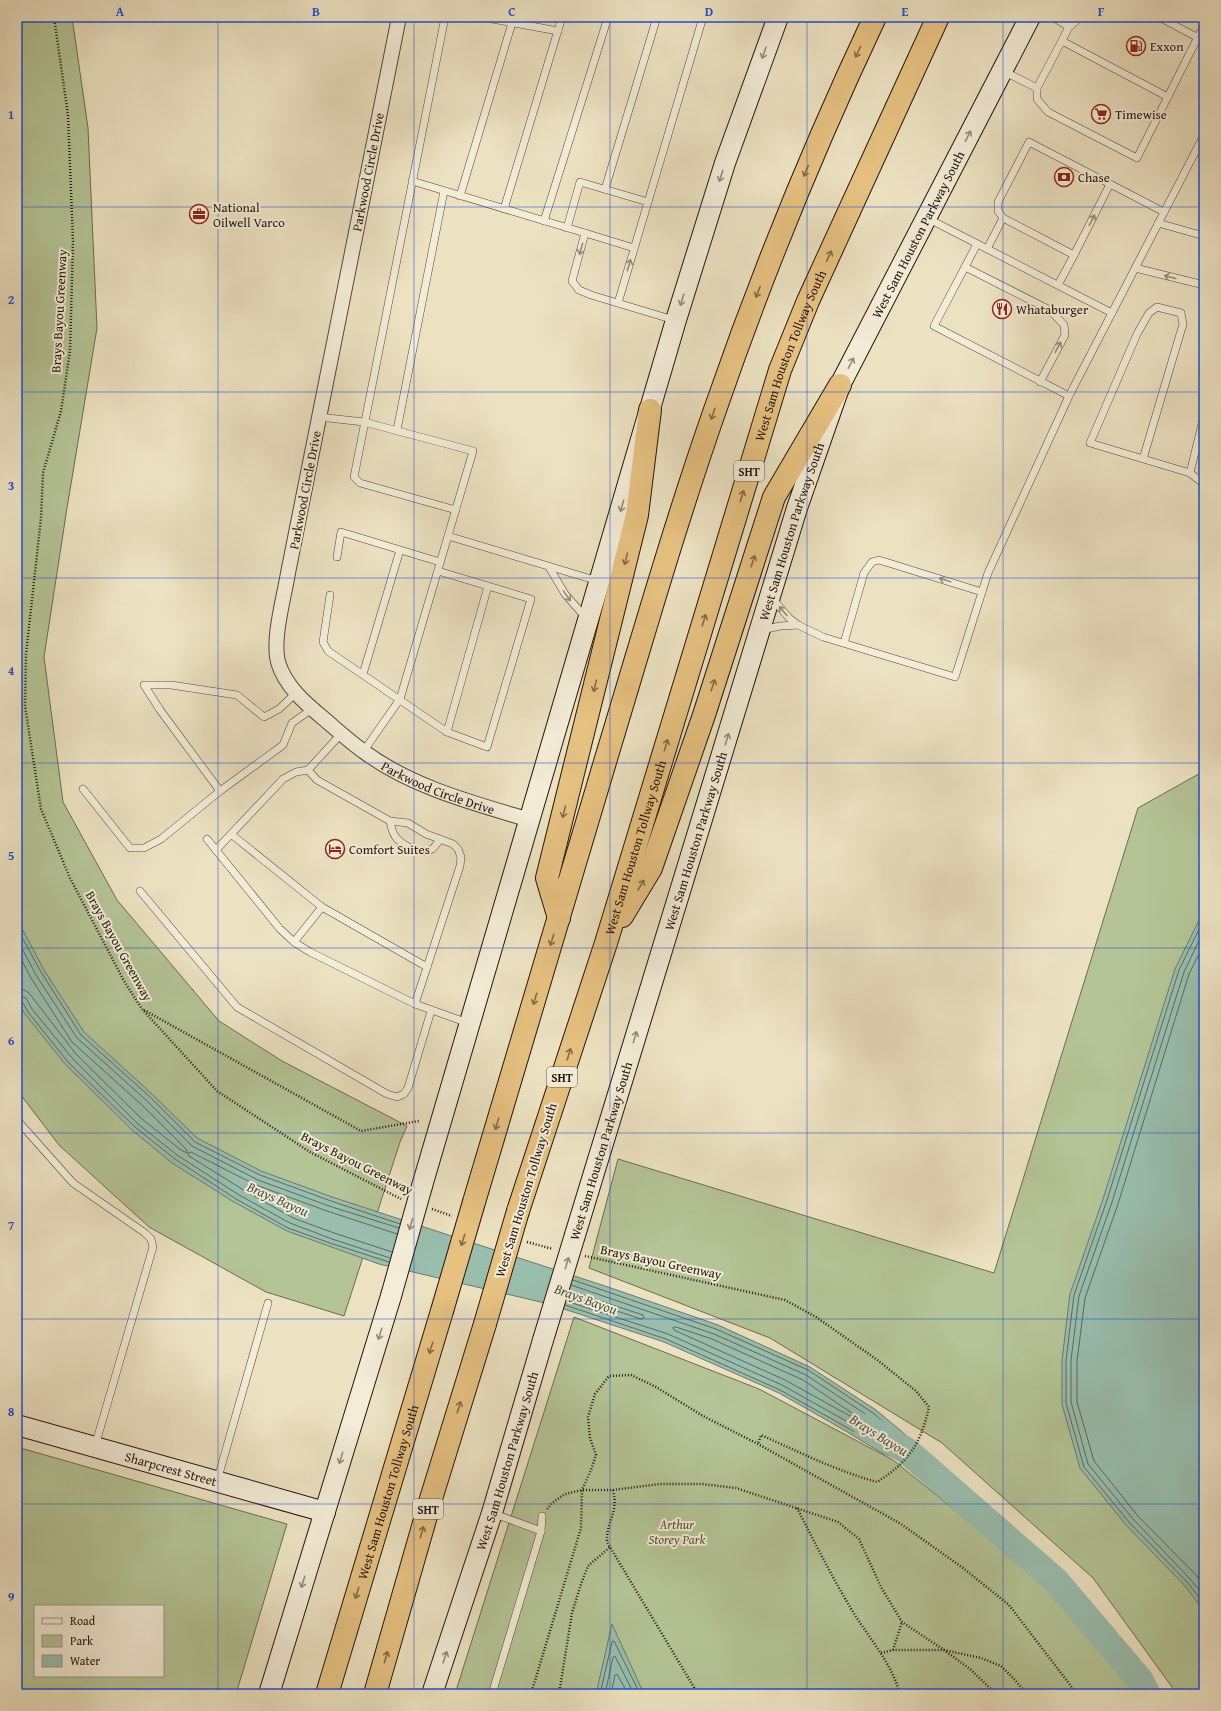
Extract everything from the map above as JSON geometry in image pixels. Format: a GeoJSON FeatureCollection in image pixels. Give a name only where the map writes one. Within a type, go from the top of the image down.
{"type":"FeatureCollection","features":[{"type":"Feature","properties":{"kind":"highway","name":"West Sam Houston Tollway South"},"geometry":{"type":"LineString","coordinates":[[327,1694],[664,567],[723,387],[787,217],[828,120],[875,17]]}},
{"type":"Feature","properties":{"kind":"highway","name":"West Sam Houston Tollway South"},"geometry":{"type":"LineString","coordinates":[[375,1694],[430,1502],[518,1211],[606,943],[780,370],[808,300],[938,17]]}},
{"type":"Feature","properties":{"kind":"highway"},"geometry":{"type":"LineString","coordinates":[[606,943],[651,868],[704,715],[774,497],[840,385]]}},
{"type":"Feature","properties":{"kind":"highway"},"geometry":{"type":"LineString","coordinates":[[559,918],[547,878],[637,515],[650,410]]}},
{"type":"Feature","properties":{"kind":"main road"},"geometry":{"type":"LineString","coordinates":[[269,1694],[391,1296],[676,320],[725,163],[778,17]]}},
{"type":"Feature","properties":{"kind":"main road","name":"West Sam Houston Parkway South"},"geometry":{"type":"LineString","coordinates":[[432,1694],[492,1513],[543,1340],[797,508],[840,385],[1030,17]]}},
{"type":"Feature","properties":{"kind":"main road","name":"Sharpcrest Street"},"geometry":{"type":"LineString","coordinates":[[17,1424],[325,1512]]}},
{"type":"Feature","properties":{"kind":"street","name":"Parkwood Circle Drive"},"geometry":{"type":"LineString","coordinates":[[399,17],[319,417],[276,646],[278,663],[286,680],[296,693],[312,709],[363,752],[384,765],[416,781],[456,797],[530,820]]}},
{"type":"Feature","properties":{"kind":"lane"},"geometry":{"type":"LineString","coordinates":[[445,17],[354,477],[360,483],[456,510]]}},
{"type":"Feature","properties":{"kind":"lane"},"geometry":{"type":"LineString","coordinates":[[481,17],[558,31]]}},
{"type":"Feature","properties":{"kind":"lane"},"geometry":{"type":"LineString","coordinates":[[504,209],[562,17]]}},
{"type":"Feature","properties":{"kind":"lane"},"geometry":{"type":"LineString","coordinates":[[544,221],[608,17]]}},
{"type":"Feature","properties":{"kind":"lane"},"geometry":{"type":"LineString","coordinates":[[605,190],[657,17]]}},
{"type":"Feature","properties":{"kind":"lane"},"geometry":{"type":"LineString","coordinates":[[618,303],[703,17]]}},
{"type":"Feature","properties":{"kind":"lane"},"geometry":{"type":"LineString","coordinates":[[1053,17],[1069,27]]}},
{"type":"Feature","properties":{"kind":"lane"},"geometry":{"type":"LineString","coordinates":[[1081,17],[1069,27],[1062,40],[1037,88],[1037,99],[1048,112],[1137,158],[1168,97],[1201,39],[1204,25]]}},
{"type":"Feature","properties":{"kind":"lane"},"geometry":{"type":"LineString","coordinates":[[1159,17],[1201,39]]}},
{"type":"Feature","properties":{"kind":"lane"},"geometry":{"type":"LineString","coordinates":[[460,196],[512,23]]}},
{"type":"Feature","properties":{"kind":"lane"},"geometry":{"type":"LineString","coordinates":[[1062,40],[1168,97]]}},
{"type":"Feature","properties":{"kind":"lane"},"geometry":{"type":"LineString","coordinates":[[1002,70],[1037,88]]}},
{"type":"Feature","properties":{"kind":"lane"},"geometry":{"type":"LineString","coordinates":[[770,596],[789,618],[798,625],[823,637],[955,677],[988,573],[1069,396],[1204,135]]}},
{"type":"Feature","properties":{"kind":"lane"},"geometry":{"type":"LineString","coordinates":[[1074,255],[1003,218],[998,211],[998,202],[1029,142],[1164,212]]}},
{"type":"Feature","properties":{"kind":"lane"},"geometry":{"type":"LineString","coordinates":[[412,181],[634,248]]}},
{"type":"Feature","properties":{"kind":"lane"},"geometry":{"type":"LineString","coordinates":[[567,228],[580,182],[648,202]]}},
{"type":"Feature","properties":{"kind":"lane"},"geometry":{"type":"LineString","coordinates":[[1058,285],[1110,184]]}},
{"type":"Feature","properties":{"kind":"lane"},"geometry":{"type":"LineString","coordinates":[[397,430],[444,191]]}},
{"type":"Feature","properties":{"kind":"lane"},"geometry":{"type":"LineString","coordinates":[[926,217],[1112,313]]}},
{"type":"Feature","properties":{"kind":"lane"},"geometry":{"type":"LineString","coordinates":[[987,249],[1003,218]]}},
{"type":"Feature","properties":{"kind":"lane"},"geometry":{"type":"LineString","coordinates":[[1158,223],[1204,236]]}},
{"type":"Feature","properties":{"kind":"lane"},"geometry":{"type":"LineString","coordinates":[[585,233],[572,282],[579,290],[676,320]]}},
{"type":"Feature","properties":{"kind":"lane"},"geometry":{"type":"LineString","coordinates":[[977,244],[934,326],[1069,396]]}},
{"type":"Feature","properties":{"kind":"lane"},"geometry":{"type":"LineString","coordinates":[[965,267],[1050,310],[1064,325],[1065,335],[1040,382]]}},
{"type":"Feature","properties":{"kind":"lane"},"geometry":{"type":"LineString","coordinates":[[1135,268],[1204,285]]}},
{"type":"Feature","properties":{"kind":"lane"},"geometry":{"type":"LineString","coordinates":[[1143,459],[1183,324],[1181,313],[1158,307],[1149,313],[1137,334],[1090,443],[1143,459],[1190,473],[1204,484]]}},
{"type":"Feature","properties":{"kind":"lane"},"geometry":{"type":"LineString","coordinates":[[1190,473],[1204,416]]}},
{"type":"Feature","properties":{"kind":"lane"},"geometry":{"type":"LineString","coordinates":[[319,417],[364,422],[473,451],[400,699],[363,752]]}},
{"type":"Feature","properties":{"kind":"lane"},"geometry":{"type":"LineString","coordinates":[[337,557],[341,532],[440,562]]}},
{"type":"Feature","properties":{"kind":"lane"},"geometry":{"type":"LineString","coordinates":[[448,536],[600,582]]}},
{"type":"Feature","properties":{"kind":"lane"},"geometry":{"type":"LineString","coordinates":[[363,674],[400,550]]}},
{"type":"Feature","properties":{"kind":"lane"},"geometry":{"type":"LineString","coordinates":[[844,643],[864,573],[872,562],[879,560],[982,592]]}},
{"type":"Feature","properties":{"kind":"lane"},"geometry":{"type":"LineString","coordinates":[[549,567],[565,594],[588,621]]}},
{"type":"Feature","properties":{"kind":"lane"},"geometry":{"type":"LineString","coordinates":[[330,595],[323,642],[328,651],[447,732],[488,747],[531,599],[438,571]]}},
{"type":"Feature","properties":{"kind":"lane"},"geometry":{"type":"LineString","coordinates":[[447,732],[488,586]]}},
{"type":"Feature","properties":{"kind":"lane"},"geometry":{"type":"LineString","coordinates":[[760,630],[780,626],[798,625]]}},
{"type":"Feature","properties":{"kind":"lane"},"geometry":{"type":"LineString","coordinates":[[220,791],[160,710],[144,684],[171,685],[237,695],[264,717],[279,709],[296,693]]}},
{"type":"Feature","properties":{"kind":"lane"},"geometry":{"type":"LineString","coordinates":[[82,789],[130,848],[144,848],[161,839],[220,791],[283,745],[292,723],[312,709]]}},
{"type":"Feature","properties":{"kind":"lane"},"geometry":{"type":"LineString","coordinates":[[216,850],[284,779],[296,772],[308,770],[341,734]]}},
{"type":"Feature","properties":{"kind":"lane"},"geometry":{"type":"LineString","coordinates":[[308,770],[318,780],[390,821],[408,823],[426,834],[453,844],[458,849],[461,856],[415,1004]]}},
{"type":"Feature","properties":{"kind":"lane"},"geometry":{"type":"LineString","coordinates":[[390,821],[394,836],[417,850],[426,852],[433,849],[440,839]]}},
{"type":"Feature","properties":{"kind":"lane"},"geometry":{"type":"LineString","coordinates":[[231,834],[322,907],[427,967]]}},
{"type":"Feature","properties":{"kind":"lane"},"geometry":{"type":"LineString","coordinates":[[207,839],[280,929],[294,942],[310,952],[415,1004],[470,1024]]}},
{"type":"Feature","properties":{"kind":"lane"},"geometry":{"type":"LineString","coordinates":[[140,891],[238,1007],[387,1094],[397,1097],[404,1094],[408,1088],[431,1011]]}},
{"type":"Feature","properties":{"kind":"lane"},"geometry":{"type":"LineString","coordinates":[[294,942],[322,907]]}},
{"type":"Feature","properties":{"kind":"lane"},"geometry":{"type":"LineString","coordinates":[[17,1120],[73,1183],[145,1233],[151,1239],[153,1247],[95,1447]]}},
{"type":"Feature","properties":{"kind":"lane"},"geometry":{"type":"LineString","coordinates":[[217,1482],[268,1303]]}},
{"type":"Feature","properties":{"kind":"lane"},"geometry":{"type":"LineString","coordinates":[[492,1513],[541,1531]]}},
{"type":"Feature","properties":{"kind":"lane"},"geometry":{"type":"LineString","coordinates":[[492,1694],[541,1531],[542,1516]]}},
{"type":"Feature","properties":{"kind":"path","name":"Brays Bayou Greenway"},"geometry":{"type":"LineString","coordinates":[[54,17],[68,115],[73,241],[70,350],[61,411],[43,473],[41,518],[26,654],[26,706],[41,809],[70,878],[124,981],[142,1009],[217,1092],[310,1152],[404,1200]]}},
{"type":"Feature","properties":{"kind":"path"},"geometry":{"type":"LineString","coordinates":[[142,1009],[361,1131],[420,1121]]}},
{"type":"Feature","properties":{"kind":"path"},"geometry":{"type":"LineString","coordinates":[[426,1207],[456,1217]]}},
{"type":"Feature","properties":{"kind":"path"},"geometry":{"type":"LineString","coordinates":[[522,1240],[560,1250]]}},
{"type":"Feature","properties":{"kind":"path","name":"Brays Bayou Greenway"},"geometry":{"type":"LineString","coordinates":[[584,1255],[785,1300],[816,1317],[876,1359],[916,1391],[929,1408],[919,1440],[902,1464],[877,1482],[819,1461],[761,1435],[758,1444]]}},
{"type":"Feature","properties":{"kind":"path"},"geometry":{"type":"LineString","coordinates":[[531,1694],[581,1528],[582,1490],[596,1455],[590,1438],[588,1417],[595,1394],[609,1376],[631,1375],[656,1387],[703,1416],[758,1444],[901,1524],[963,1568],[1009,1605],[1077,1694]]}},
{"type":"Feature","properties":{"kind":"path"},"geometry":{"type":"LineString","coordinates":[[542,1516],[552,1503],[565,1494],[582,1490],[613,1490],[660,1484],[702,1484],[736,1488],[838,1522],[859,1539],[882,1587],[902,1622],[970,1669],[995,1693]]}},
{"type":"Feature","properties":{"kind":"path"},"geometry":{"type":"LineString","coordinates":[[613,1490],[616,1499],[614,1515],[607,1533],[607,1542],[698,1694]]}},
{"type":"Feature","properties":{"kind":"path"},"geometry":{"type":"LineString","coordinates":[[797,1508],[851,1608],[881,1653],[897,1682],[900,1694]]}},
{"type":"Feature","properties":{"kind":"path"},"geometry":{"type":"LineString","coordinates":[[559,1694],[572,1613],[581,1584],[588,1566],[610,1547]]}},
{"type":"Feature","properties":{"kind":"path"},"geometry":{"type":"LineString","coordinates":[[893,1650],[902,1622]]}},
{"type":"Feature","properties":{"kind":"path"},"geometry":{"type":"LineString","coordinates":[[881,1653],[893,1650],[944,1650],[981,1658],[1000,1666],[1027,1694]]}},
{"type":"Feature","properties":{"kind":"green space"},"geometry":{"type":"Polygon","coordinates":[[[17,17],[72,17],[88,128],[97,328],[44,657],[63,802],[117,900],[219,1021],[282,1061],[407,1126],[400,1142],[344,1316],[266,1292],[149,1227],[59,1145],[17,1090],[17,17]]]}},
{"type":"Feature","properties":{"kind":"green space"},"geometry":{"type":"Polygon","coordinates":[[[1204,771],[1204,1694],[1177,1694],[1093,1578],[942,1443],[770,1338],[589,1268],[618,1159],[994,1273],[1138,808],[1204,771]]]}},
{"type":"Feature","properties":{"kind":"green space","name":"Arthur Storey Park"},"geometry":{"type":"Polygon","coordinates":[[[574,1317],[759,1389],[893,1460],[1040,1579],[1133,1684],[1138,1694],[455,1694],[574,1317]]]}},
{"type":"Feature","properties":{"kind":"green space"},"geometry":{"type":"Polygon","coordinates":[[[17,1447],[287,1524],[236,1694],[17,1694],[17,1447]]]}},
{"type":"Feature","properties":{"kind":"water"},"geometry":{"type":"Polygon","coordinates":[[[1204,910],[1204,1611],[1185,1586],[1126,1525],[1080,1468],[1062,1404],[1062,1360],[1070,1294],[1103,1199],[1175,969],[1204,910]]]}},
{"type":"Feature","properties":{"kind":"water"},"geometry":{"type":"Polygon","coordinates":[[[17,919],[44,970],[84,1032],[152,1094],[197,1138],[261,1171],[332,1197],[608,1287],[718,1325],[810,1367],[876,1410],[906,1435],[892,1457],[880,1452],[779,1393],[664,1342],[549,1304],[379,1264],[287,1231],[234,1202],[172,1163],[132,1130],[65,1064],[25,1014],[17,1001],[17,919]]]}},
{"type":"Feature","properties":{"kind":"water"},"geometry":{"type":"Polygon","coordinates":[[[612,1624],[644,1694],[596,1694],[612,1624]]]}},
{"type":"Feature","properties":{"kind":"waterway","name":"Brays Bayou"},"geometry":{"type":"LineString","coordinates":[[867,1427],[907,1451],[1056,1581],[1140,1680],[1147,1694]]}},
{"type":"Feature","properties":{"kind":"place","name":"Exxon"},"geometry":{"type":"Point","coordinates":[1136,46]}},
{"type":"Feature","properties":{"kind":"place","name":"Timewise"},"geometry":{"type":"Point","coordinates":[1101,114]}},
{"type":"Feature","properties":{"kind":"place","name":"Chase"},"geometry":{"type":"Point","coordinates":[1064,177]}},
{"type":"Feature","properties":{"kind":"place","name":"National Oilwell Varco"},"geometry":{"type":"Point","coordinates":[199,214]}},
{"type":"Feature","properties":{"kind":"place","name":"Whataburger"},"geometry":{"type":"Point","coordinates":[1002,309]}},
{"type":"Feature","properties":{"kind":"place","name":"Comfort Suites"},"geometry":{"type":"Point","coordinates":[335,849]}}]}
